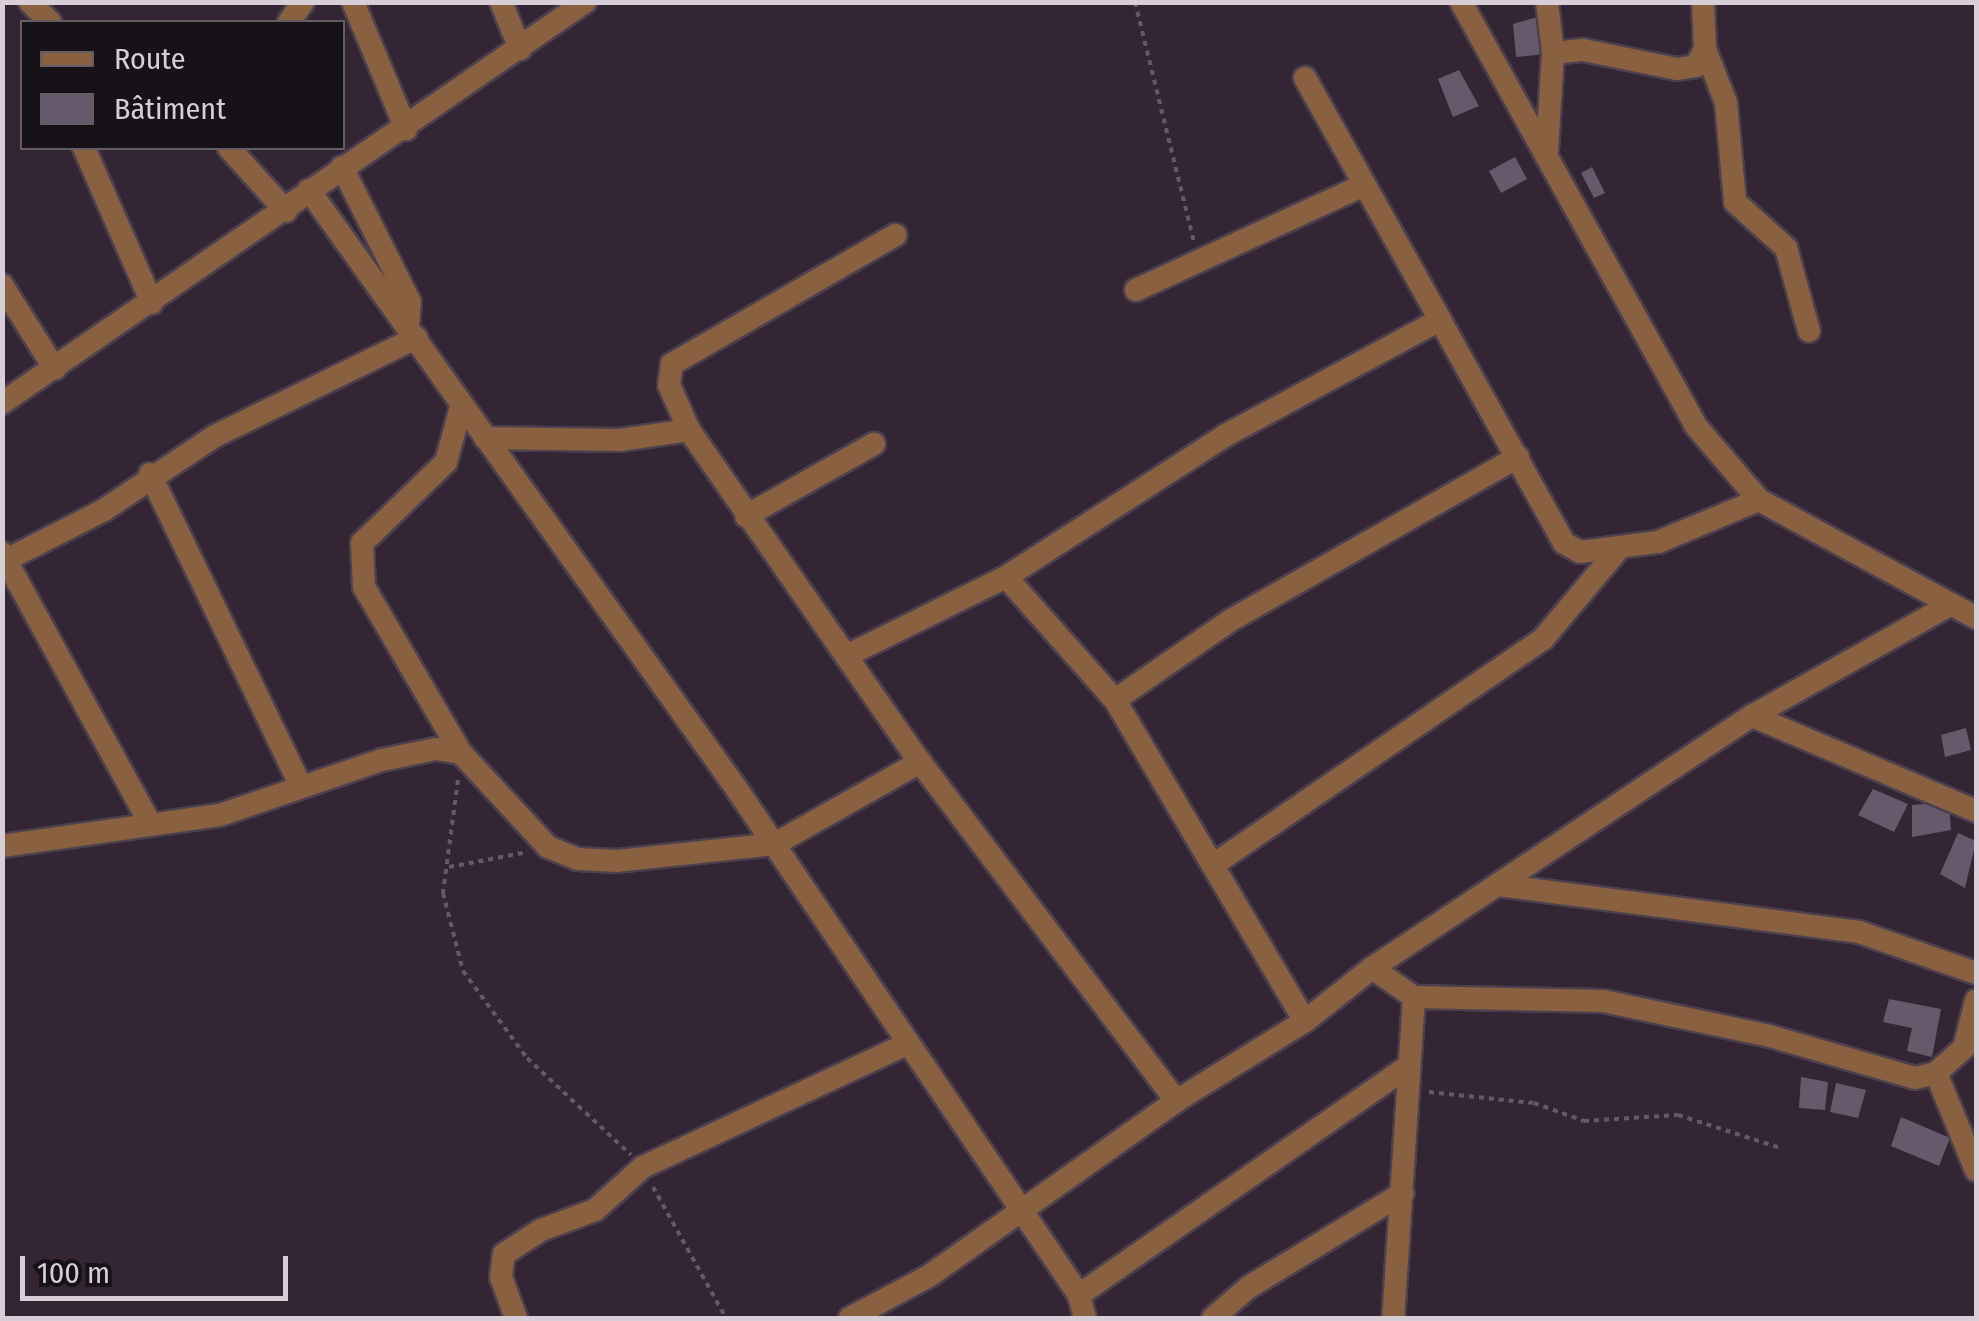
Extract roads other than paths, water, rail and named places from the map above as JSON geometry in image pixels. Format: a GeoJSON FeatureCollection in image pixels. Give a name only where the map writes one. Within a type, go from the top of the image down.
{"type":"FeatureCollection","features":[{"type":"Feature","properties":{"kind":"street"},"geometry":{"type":"LineString","coordinates":[[30,2],[48,20]]}},
{"type":"Feature","properties":{"kind":"street"},"geometry":{"type":"LineString","coordinates":[[353,2],[406,129]]}},
{"type":"Feature","properties":{"kind":"street"},"geometry":{"type":"LineString","coordinates":[[501,2],[520,49]]}},
{"type":"Feature","properties":{"kind":"street"},"geometry":{"type":"LineString","coordinates":[[2,403],[286,211],[308,190],[406,129],[585,2]]}},
{"type":"Feature","properties":{"kind":"street"},"geometry":{"type":"LineString","coordinates":[[1460,2],[1547,151],[1695,425],[1759,500],[1976,618]]}},
{"type":"Feature","properties":{"kind":"street"},"geometry":{"type":"LineString","coordinates":[[1547,2],[1553,53],[1547,151]]}},
{"type":"Feature","properties":{"kind":"street"},"geometry":{"type":"LineString","coordinates":[[1704,2],[1705,49],[1726,103],[1735,202],[1786,248],[1809,331]]}},
{"type":"Feature","properties":{"kind":"street"},"geometry":{"type":"LineString","coordinates":[[1553,53],[1583,50],[1676,70],[1696,66],[1705,49]]}},
{"type":"Feature","properties":{"kind":"street"},"geometry":{"type":"LineString","coordinates":[[1305,78],[1564,543],[1580,552],[1616,552],[1658,542],[1759,500]]}},
{"type":"Feature","properties":{"kind":"street"},"geometry":{"type":"LineString","coordinates":[[85,150],[152,303]]}},
{"type":"Feature","properties":{"kind":"street"},"geometry":{"type":"LineString","coordinates":[[232,150],[286,211]]}},
{"type":"Feature","properties":{"kind":"street"},"geometry":{"type":"LineString","coordinates":[[342,167],[410,302],[412,331]]}},
{"type":"Feature","properties":{"kind":"street"},"geometry":{"type":"LineString","coordinates":[[1136,290],[1362,186]]}},
{"type":"Feature","properties":{"kind":"street"},"geometry":{"type":"LineString","coordinates":[[308,190],[774,844],[906,1044],[1023,1207],[1079,1295],[1085,1318]]}},
{"type":"Feature","properties":{"kind":"street"},"geometry":{"type":"LineString","coordinates":[[895,235],[672,364],[669,385],[688,430],[920,762],[1176,1101]]}},
{"type":"Feature","properties":{"kind":"street"},"geometry":{"type":"LineString","coordinates":[[2,284],[56,369]]}},
{"type":"Feature","properties":{"kind":"street"},"geometry":{"type":"LineString","coordinates":[[846,656],[1006,576],[1226,435],[1440,320]]}},
{"type":"Feature","properties":{"kind":"street"},"geometry":{"type":"LineString","coordinates":[[149,822],[4,556],[104,510],[150,474],[412,331]]}},
{"type":"Feature","properties":{"kind":"street"},"geometry":{"type":"LineString","coordinates":[[461,407],[446,462],[362,543],[364,587],[461,753],[548,847],[578,859],[617,861],[774,844],[920,762]]}},
{"type":"Feature","properties":{"kind":"street"},"geometry":{"type":"LineString","coordinates":[[485,438],[620,440],[688,430]]}},
{"type":"Feature","properties":{"kind":"street"},"geometry":{"type":"LineString","coordinates":[[746,516],[874,444]]}},
{"type":"Feature","properties":{"kind":"street"},"geometry":{"type":"LineString","coordinates":[[1115,700],[1231,620],[1518,457]]}},
{"type":"Feature","properties":{"kind":"street"},"geometry":{"type":"LineString","coordinates":[[150,474],[300,784]]}},
{"type":"Feature","properties":{"kind":"street"},"geometry":{"type":"LineString","coordinates":[[1214,865],[1543,639],[1616,552]]}},
{"type":"Feature","properties":{"kind":"street"},"geometry":{"type":"LineString","coordinates":[[1006,576],[1115,700],[1306,1021]]}},
{"type":"Feature","properties":{"kind":"street"},"geometry":{"type":"LineString","coordinates":[[850,1318],[929,1276],[1176,1101],[1306,1021],[1372,968],[1752,716],[1950,605]]}},
{"type":"Feature","properties":{"kind":"street"},"geometry":{"type":"LineString","coordinates":[[1752,716],[1976,811]]}},
{"type":"Feature","properties":{"kind":"street"},"geometry":{"type":"LineString","coordinates":[[2,846],[149,822],[220,815],[300,784],[436,749],[461,753]]}},
{"type":"Feature","properties":{"kind":"street"},"geometry":{"type":"LineString","coordinates":[[1498,884],[1859,932],[1976,974]]}},
{"type":"Feature","properties":{"kind":"street"},"geometry":{"type":"LineString","coordinates":[[1372,968],[1414,997],[1604,1001],[1766,1035],[1915,1078],[1936,1073],[1964,1048],[1976,1001]]}},
{"type":"Feature","properties":{"kind":"street"},"geometry":{"type":"LineString","coordinates":[[1393,1318],[1403,1193],[1404,1090],[1414,997]]}},
{"type":"Feature","properties":{"kind":"street"},"geometry":{"type":"LineString","coordinates":[[516,1318],[501,1277],[504,1254],[541,1230],[594,1210],[643,1167],[906,1044]]}},
{"type":"Feature","properties":{"kind":"street"},"geometry":{"type":"LineString","coordinates":[[1079,1295],[1409,1066]]}},
{"type":"Feature","properties":{"kind":"street"},"geometry":{"type":"LineString","coordinates":[[1936,1073],[1976,1170]]}},
{"type":"Feature","properties":{"kind":"street"},"geometry":{"type":"LineString","coordinates":[[1214,1318],[1248,1287],[1403,1193]]}}]}
